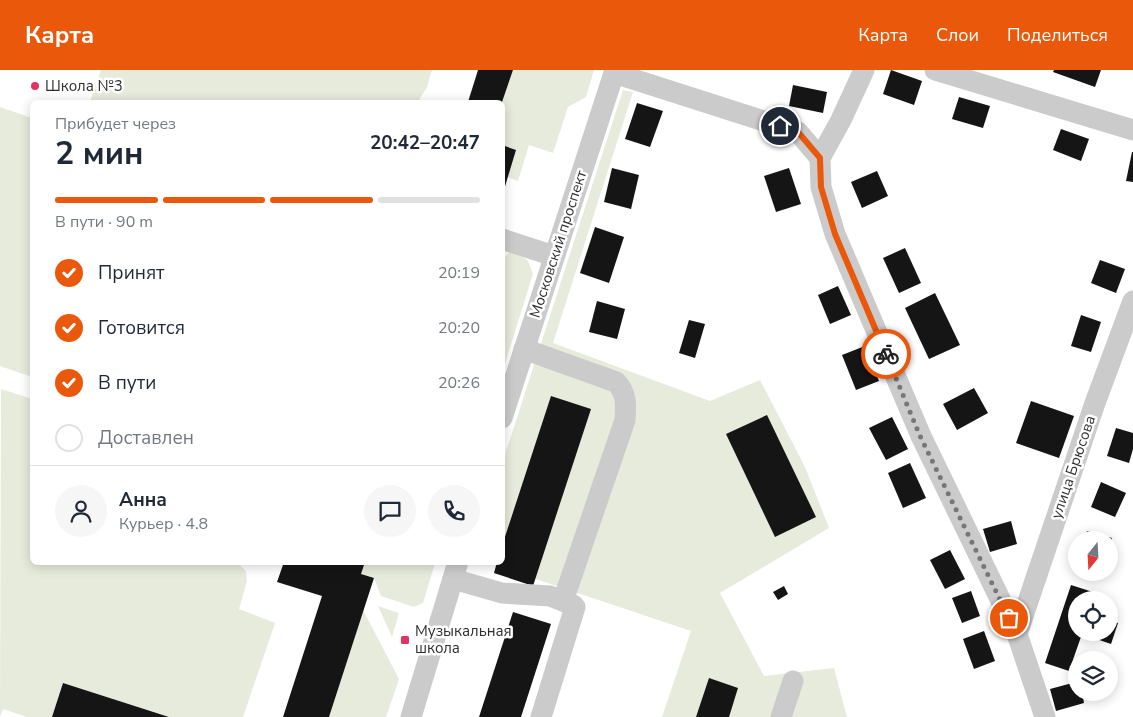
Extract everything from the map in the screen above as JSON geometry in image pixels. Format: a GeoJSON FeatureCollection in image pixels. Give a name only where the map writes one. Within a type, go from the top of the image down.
{"type":"FeatureCollection","features":[{"type":"Feature","properties":{"kind":"street"},"geometry":{"type":"LineString","coordinates":[[864,70],[841,120],[820,158],[821,187],[835,234],[920,436],[1017,634],[1045,717]]}},
{"type":"Feature","properties":{"kind":"street"},"geometry":{"type":"LineString","coordinates":[[935,70],[1133,130]]}},
{"type":"Feature","properties":{"kind":"street"},"geometry":{"type":"LineString","coordinates":[[615,71],[798,132],[820,158]]}},
{"type":"Feature","properties":{"kind":"street","name":"Московский проспект"},"geometry":{"type":"LineString","coordinates":[[505,409],[615,71]]}},
{"type":"Feature","properties":{"kind":"street"},"geometry":{"type":"LineString","coordinates":[[505,240],[554,256]]}},
{"type":"Feature","properties":{"kind":"street","name":"улица Брюсова"},"geometry":{"type":"LineString","coordinates":[[1017,634],[1095,403],[1133,301]]}},
{"type":"Feature","properties":{"kind":"street"},"geometry":{"type":"LineString","coordinates":[[524,349],[616,382],[623,389],[626,403],[625,420],[563,601]]}},
{"type":"Feature","properties":{"kind":"street"},"geometry":{"type":"LineString","coordinates":[[411,717],[456,571],[502,594],[550,596],[573,605],[575,610],[541,717]]}},
{"type":"Feature","properties":{"kind":"street"},"geometry":{"type":"LineString","coordinates":[[781,717],[793,681]]}},
{"type":"Feature","properties":{"kind":"shaded area"},"geometry":{"type":"Polygon","coordinates":[[[101,70],[432,70],[427,87],[419,100],[91,100],[101,70]]]}},
{"type":"Feature","properties":{"kind":"shaded area"},"geometry":{"type":"Polygon","coordinates":[[[513,70],[594,70],[586,97],[568,107],[553,153],[529,145],[518,181],[508,177],[516,150],[505,146],[505,100],[503,100],[513,70]]]}},
{"type":"Feature","properties":{"kind":"shaded area"},"geometry":{"type":"Polygon","coordinates":[[[623,90],[633,92],[553,343],[710,401],[760,380],[805,467],[829,528],[720,593],[764,676],[834,668],[847,717],[662,717],[691,631],[494,565],[505,565],[505,455],[623,90]]]}},
{"type":"Feature","properties":{"kind":"shaded area"},"geometry":{"type":"Polygon","coordinates":[[[0,107],[30,117],[30,376],[0,366],[0,107]]]}},
{"type":"Feature","properties":{"kind":"shaded area"},"geometry":{"type":"Polygon","coordinates":[[[512,248],[528,261],[533,274],[505,364],[505,257],[512,248]]]}},
{"type":"Feature","properties":{"kind":"shaded area"},"geometry":{"type":"Polygon","coordinates":[[[1,389],[30,398],[30,565],[239,565],[246,571],[247,581],[239,609],[275,623],[243,717],[170,717],[63,683],[52,717],[27,717],[3,709],[0,717],[1,389]]]}},
{"type":"Feature","properties":{"kind":"shaded area"},"geometry":{"type":"Polygon","coordinates":[[[364,565],[434,565],[423,603],[414,607],[381,596],[374,578],[361,574],[364,565]]]}},
{"type":"Feature","properties":{"kind":"shaded area"},"geometry":{"type":"Polygon","coordinates":[[[378,606],[399,613],[392,637],[378,606]]]}},
{"type":"Feature","properties":{"kind":"shaded area"},"geometry":{"type":"Polygon","coordinates":[[[363,610],[399,679],[386,717],[329,717],[363,610]]]}},
{"type":"Feature","properties":{"kind":"building"},"geometry":{"type":"Polygon","coordinates":[[[478,70],[513,70],[503,100],[469,100],[478,70]]]}},
{"type":"Feature","properties":{"kind":"building"},"geometry":{"type":"Polygon","coordinates":[[[891,70],[922,81],[914,105],[883,94],[891,70]]]}},
{"type":"Feature","properties":{"kind":"building"},"geometry":{"type":"Polygon","coordinates":[[[1054,70],[1101,70],[1095,87],[1053,72],[1054,70]]]}},
{"type":"Feature","properties":{"kind":"building"},"geometry":{"type":"Polygon","coordinates":[[[793,85],[827,92],[823,113],[789,106],[793,85]]]}},
{"type":"Feature","properties":{"kind":"building"},"geometry":{"type":"Polygon","coordinates":[[[959,97],[990,106],[983,128],[952,119],[959,97]]]}},
{"type":"Feature","properties":{"kind":"building"},"geometry":{"type":"Polygon","coordinates":[[[637,103],[663,111],[650,147],[625,139],[637,103]]]}},
{"type":"Feature","properties":{"kind":"building"},"geometry":{"type":"Polygon","coordinates":[[[1061,129],[1089,139],[1081,161],[1053,150],[1061,129]]]}},
{"type":"Feature","properties":{"kind":"building"},"geometry":{"type":"Polygon","coordinates":[[[505,146],[516,150],[505,186],[505,146]]]}},
{"type":"Feature","properties":{"kind":"building"},"geometry":{"type":"Polygon","coordinates":[[[1133,152],[1133,182],[1126,181],[1133,152]]]}},
{"type":"Feature","properties":{"kind":"building"},"geometry":{"type":"Polygon","coordinates":[[[612,168],[639,175],[631,209],[604,202],[612,168]]]}},
{"type":"Feature","properties":{"kind":"building"},"geometry":{"type":"Polygon","coordinates":[[[789,168],[801,204],[776,212],[764,176],[789,168]]]}},
{"type":"Feature","properties":{"kind":"building"},"geometry":{"type":"Polygon","coordinates":[[[877,171],[888,196],[862,208],[851,182],[877,171]]]}},
{"type":"Feature","properties":{"kind":"building"},"geometry":{"type":"Polygon","coordinates":[[[595,227],[624,237],[609,283],[580,273],[595,227]]]}},
{"type":"Feature","properties":{"kind":"building"},"geometry":{"type":"Polygon","coordinates":[[[905,248],[921,283],[899,293],[883,258],[905,248]]]}},
{"type":"Feature","properties":{"kind":"building"},"geometry":{"type":"Polygon","coordinates":[[[1100,260],[1125,269],[1116,293],[1091,283],[1100,260]]]}},
{"type":"Feature","properties":{"kind":"building"},"geometry":{"type":"Polygon","coordinates":[[[838,286],[851,315],[830,324],[818,295],[838,286]]]}},
{"type":"Feature","properties":{"kind":"building"},"geometry":{"type":"Polygon","coordinates":[[[935,293],[960,345],[929,359],[905,308],[935,293]]]}},
{"type":"Feature","properties":{"kind":"building"},"geometry":{"type":"Polygon","coordinates":[[[597,301],[625,309],[617,339],[589,332],[597,301]]]}},
{"type":"Feature","properties":{"kind":"building"},"geometry":{"type":"Polygon","coordinates":[[[1081,315],[1101,322],[1091,352],[1071,346],[1081,315]]]}},
{"type":"Feature","properties":{"kind":"building"},"geometry":{"type":"Polygon","coordinates":[[[689,320],[705,324],[695,358],[679,353],[689,320]]]}},
{"type":"Feature","properties":{"kind":"building"},"geometry":{"type":"Polygon","coordinates":[[[865,346],[879,381],[856,390],[842,355],[865,346]]]}},
{"type":"Feature","properties":{"kind":"building"},"geometry":{"type":"Polygon","coordinates":[[[974,388],[988,413],[957,430],[943,404],[974,388]]]}},
{"type":"Feature","properties":{"kind":"building"},"geometry":{"type":"Polygon","coordinates":[[[551,396],[591,409],[533,586],[494,573],[496,565],[505,565],[505,537],[551,396]]]}},
{"type":"Feature","properties":{"kind":"building"},"geometry":{"type":"Polygon","coordinates":[[[1031,401],[1074,416],[1059,458],[1016,443],[1031,401]]]}},
{"type":"Feature","properties":{"kind":"building"},"geometry":{"type":"Polygon","coordinates":[[[767,415],[816,517],[775,537],[726,434],[767,415]]]}},
{"type":"Feature","properties":{"kind":"building"},"geometry":{"type":"Polygon","coordinates":[[[892,417],[908,449],[886,460],[869,428],[892,417]]]}},
{"type":"Feature","properties":{"kind":"building"},"geometry":{"type":"Polygon","coordinates":[[[1116,428],[1133,433],[1133,449],[1129,463],[1107,456],[1116,428]]]}},
{"type":"Feature","properties":{"kind":"building"},"geometry":{"type":"Polygon","coordinates":[[[910,463],[926,498],[903,508],[888,473],[910,463]]]}},
{"type":"Feature","properties":{"kind":"building"},"geometry":{"type":"Polygon","coordinates":[[[1101,482],[1126,493],[1115,517],[1091,507],[1101,482]]]}},
{"type":"Feature","properties":{"kind":"building"},"geometry":{"type":"Polygon","coordinates":[[[1011,521],[1017,544],[990,552],[983,529],[1011,521]]]}},
{"type":"Feature","properties":{"kind":"building"},"geometry":{"type":"Polygon","coordinates":[[[950,550],[965,579],[945,589],[930,560],[950,550]]]}},
{"type":"Feature","properties":{"kind":"building"},"geometry":{"type":"Polygon","coordinates":[[[283,565],[364,565],[361,574],[374,578],[329,717],[283,717],[322,596],[277,582],[283,565]]]}},
{"type":"Feature","properties":{"kind":"building"},"geometry":{"type":"Polygon","coordinates":[[[1071,585],[1090,591],[1069,591],[1071,585]]]}},
{"type":"Feature","properties":{"kind":"building"},"geometry":{"type":"Polygon","coordinates":[[[784,586],[788,594],[778,600],[773,592],[784,586]]]}},
{"type":"Feature","properties":{"kind":"building"},"geometry":{"type":"Polygon","coordinates":[[[971,591],[980,616],[962,623],[952,598],[971,591]]]}},
{"type":"Feature","properties":{"kind":"building"},"geometry":{"type":"Polygon","coordinates":[[[1068,594],[1068,641],[1080,641],[1076,651],[1068,651],[1068,671],[1045,663],[1068,594]]]}},
{"type":"Feature","properties":{"kind":"building"},"geometry":{"type":"Polygon","coordinates":[[[513,612],[551,624],[521,717],[479,717],[513,612]]]}},
{"type":"Feature","properties":{"kind":"building"},"geometry":{"type":"Polygon","coordinates":[[[984,631],[995,661],[974,669],[963,639],[984,631]]]}},
{"type":"Feature","properties":{"kind":"building"},"geometry":{"type":"Polygon","coordinates":[[[709,678],[738,688],[729,717],[696,717],[709,678]]]}},
{"type":"Feature","properties":{"kind":"building"},"geometry":{"type":"Polygon","coordinates":[[[63,683],[169,717],[52,717],[63,683]]]}},
{"type":"Feature","properties":{"kind":"building"},"geometry":{"type":"Polygon","coordinates":[[[1068,684],[1068,701],[1084,701],[1084,703],[1056,711],[1050,689],[1068,684]]]}},
{"type":"Feature","properties":{"kind":"way so far"},"geometry":{"type":"LineString","coordinates":[[886,354],[920,436],[1009,618]]}},
{"type":"Feature","properties":{"kind":"place","name":"Школа №3"},"geometry":{"type":"Point","coordinates":[35,86]}},
{"type":"Feature","properties":{"kind":"place","name":"Музыкальная школа"},"geometry":{"type":"Point","coordinates":[405,640]}},
{"type":"Feature","properties":{"kind":"route"},"geometry":{"type":"LineString","coordinates":[[780,126],[798,132],[820,158],[821,187],[835,234],[886,354]]}}]}
